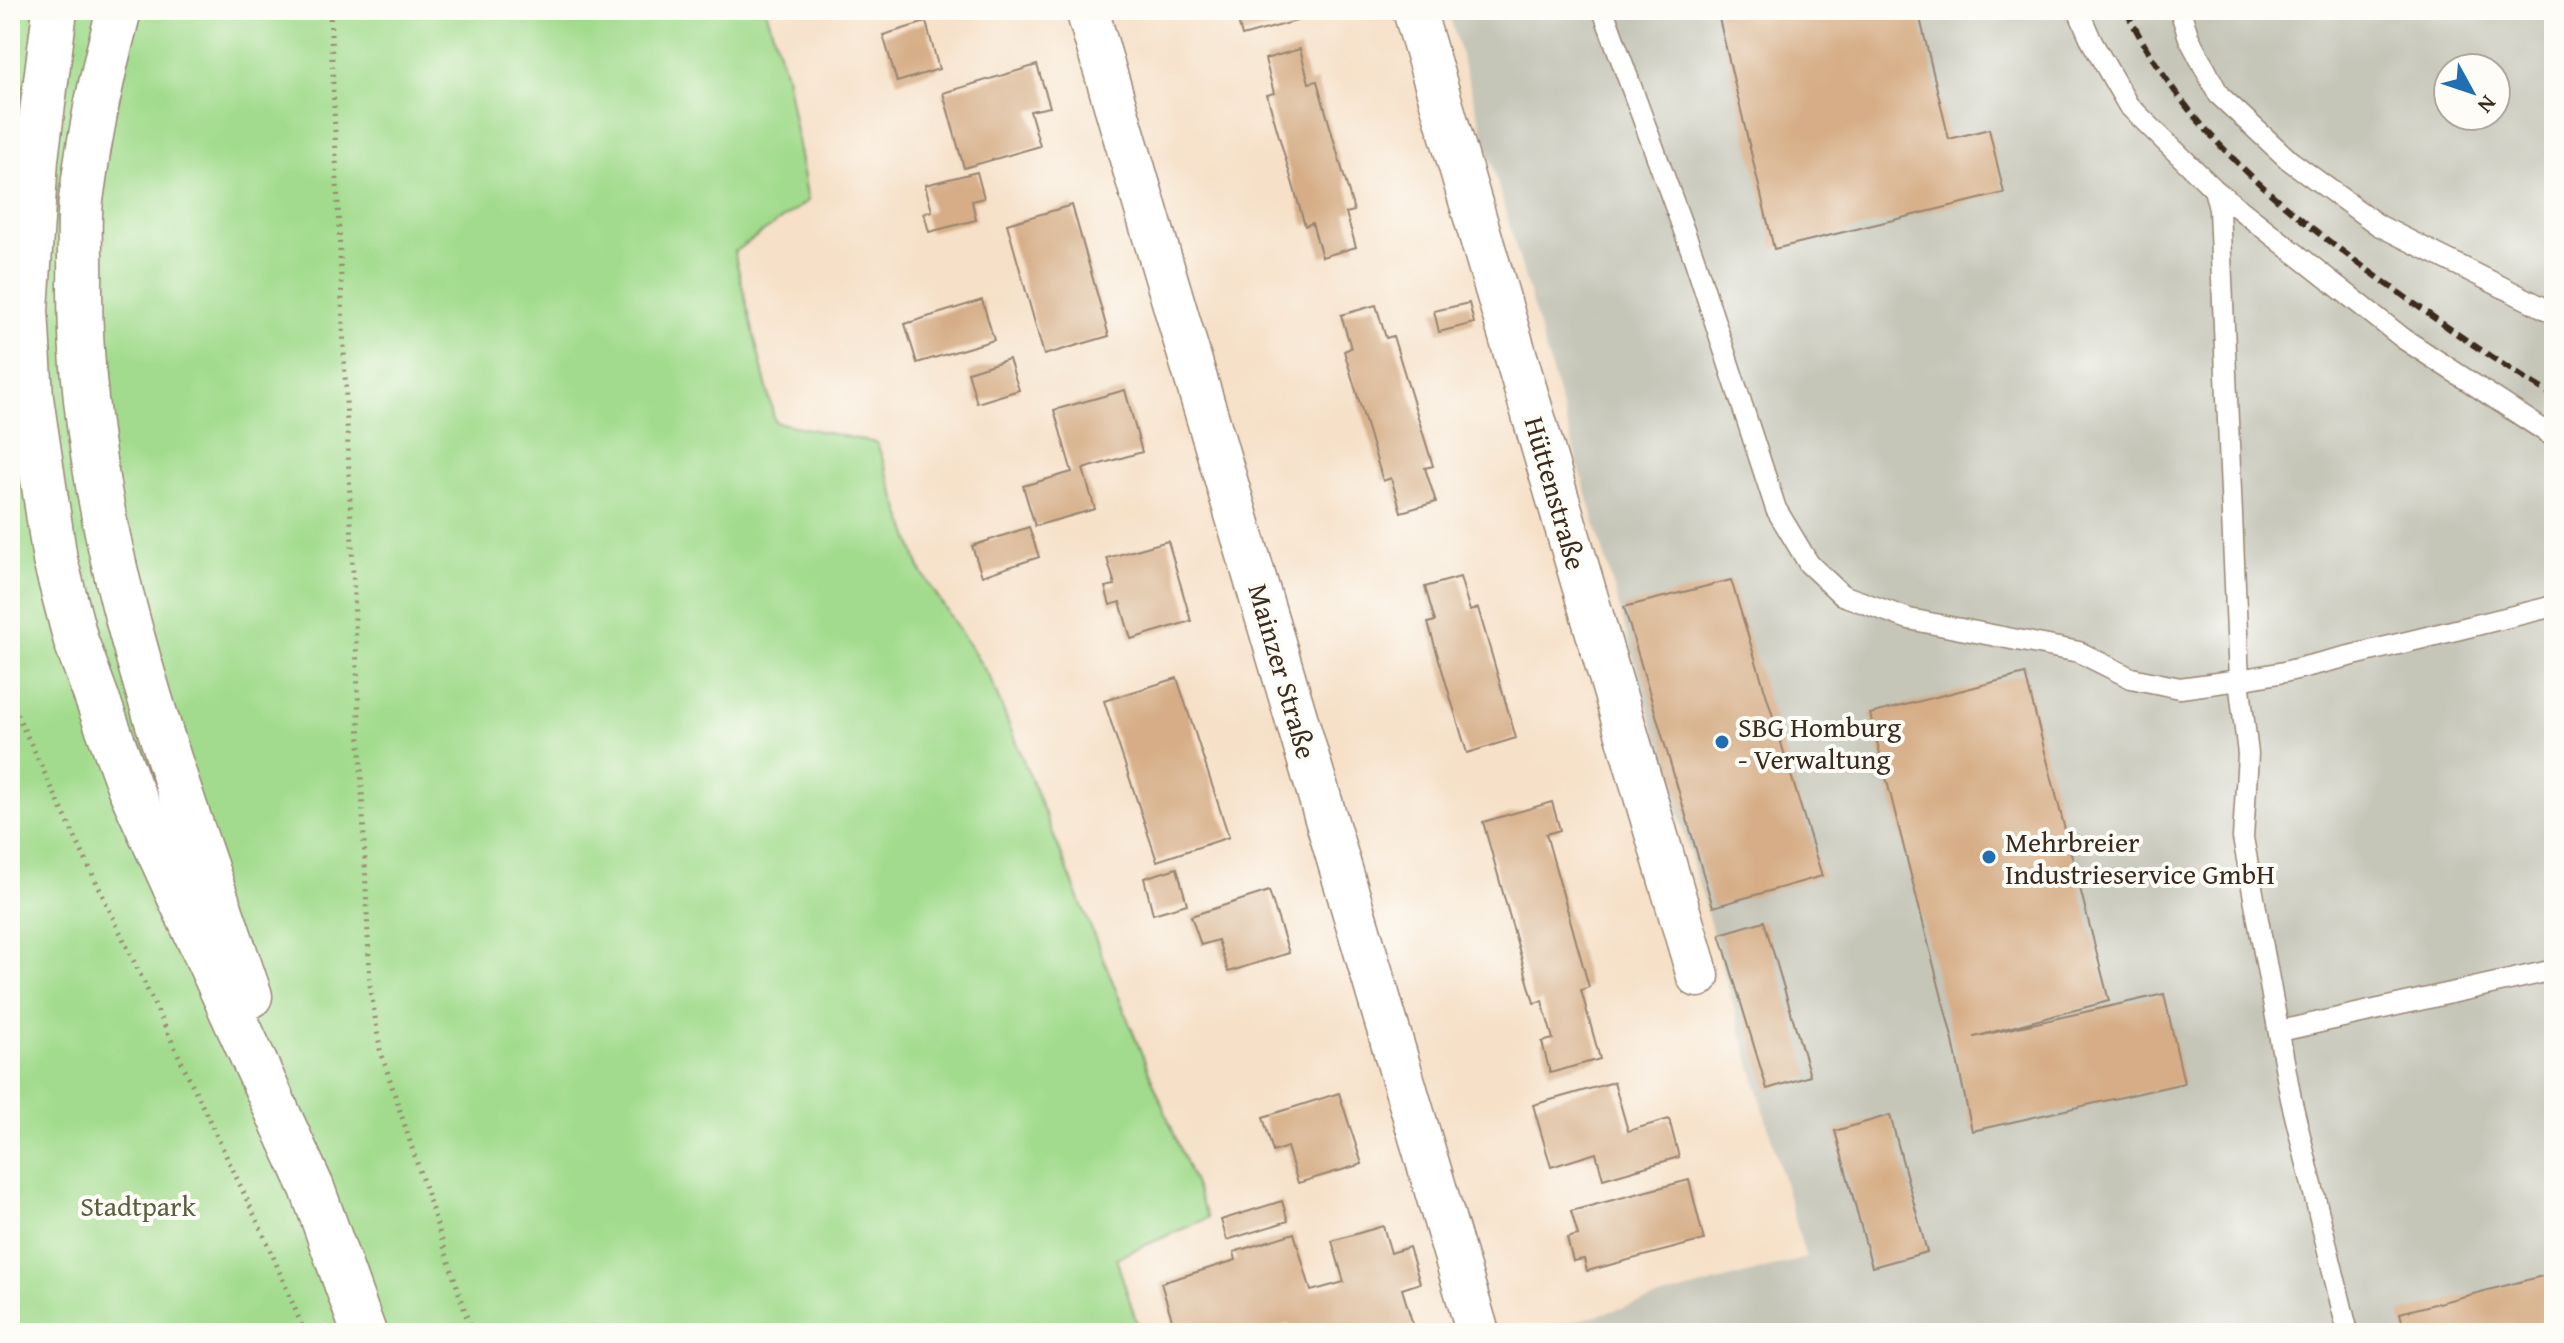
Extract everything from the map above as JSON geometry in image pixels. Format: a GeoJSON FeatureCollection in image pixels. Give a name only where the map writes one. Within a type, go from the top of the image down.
{"type":"FeatureCollection","features":[{"type":"Feature","properties":{"kind":"main road"},"geometry":{"type":"LineString","coordinates":[[55,10],[23,158],[21,224],[31,398],[55,560],[76,641],[129,786],[312,1188]]}},
{"type":"Feature","properties":{"kind":"main road"},"geometry":{"type":"LineString","coordinates":[[119,10],[106,56],[81,202],[80,325],[88,432],[113,563],[143,681],[293,1121],[312,1188],[364,1333]]}},
{"type":"Feature","properties":{"kind":"main road"},"geometry":{"type":"LineString","coordinates":[[23,158],[62,179],[81,202]]}},
{"type":"Feature","properties":{"kind":"main road"},"geometry":{"type":"LineString","coordinates":[[21,224],[81,202]]}},
{"type":"Feature","properties":{"kind":"street","name":"Mainzer Straße"},"geometry":{"type":"LineString","coordinates":[[1087,10],[1478,1333]]}},
{"type":"Feature","properties":{"kind":"street","name":"Hüttenstraße"},"geometry":{"type":"LineString","coordinates":[[1414,10],[1698,976]]}},
{"type":"Feature","properties":{"kind":"lane"},"geometry":{"type":"LineString","coordinates":[[1603,10],[1694,258],[1776,509],[1809,564],[1842,595],[1909,619],[2079,652],[2131,678],[2180,688],[2239,680],[2554,606]]}},
{"type":"Feature","properties":{"kind":"lane"},"geometry":{"type":"LineString","coordinates":[[2078,10],[2092,42],[2128,105],[2214,189],[2404,339],[2554,437]]}},
{"type":"Feature","properties":{"kind":"lane"},"geometry":{"type":"LineString","coordinates":[[2180,10],[2189,38],[2219,95],[2289,160],[2378,225],[2554,313]]}},
{"type":"Feature","properties":{"kind":"lane"},"geometry":{"type":"LineString","coordinates":[[2214,189],[2219,209],[2239,680],[2248,754],[2243,838],[2291,1099],[2348,1333]]}},
{"type":"Feature","properties":{"kind":"lane"},"geometry":{"type":"LineString","coordinates":[[2280,1031],[2554,970]]}},
{"type":"Feature","properties":{"kind":"path"},"geometry":{"type":"LineString","coordinates":[[330,10],[370,985],[380,1049],[472,1333]]}},
{"type":"Feature","properties":{"kind":"path"},"geometry":{"type":"LineString","coordinates":[[10,700],[242,1187],[305,1333]]}},
{"type":"Feature","properties":{"kind":"shaded area"},"geometry":{"type":"Polygon","coordinates":[[[1448,10],[2554,10],[2554,1333],[1530,1333],[1806,1258],[1448,10]]]}},
{"type":"Feature","properties":{"kind":"green space","name":"Stadtpark"},"geometry":{"type":"Polygon","coordinates":[[[10,10],[766,10],[786,75],[808,201],[734,252],[775,422],[877,443],[921,571],[990,678],[1208,1218],[1116,1258],[1140,1333],[10,1333],[10,10]]]}},
{"type":"Feature","properties":{"kind":"building"},"geometry":{"type":"Polygon","coordinates":[[[1235,10],[1321,10],[1322,14],[1242,36],[1235,10]]]}},
{"type":"Feature","properties":{"kind":"building"},"geometry":{"type":"Polygon","coordinates":[[[1717,10],[1918,10],[1949,139],[1989,129],[2004,193],[1774,249],[1717,10]]]}},
{"type":"Feature","properties":{"kind":"building"},"geometry":{"type":"Polygon","coordinates":[[[926,22],[939,69],[897,82],[883,35],[926,22]]]}},
{"type":"Feature","properties":{"kind":"building"},"geometry":{"type":"Polygon","coordinates":[[[1300,49],[1309,83],[1317,81],[1354,211],[1346,213],[1356,247],[1322,257],[1312,223],[1305,226],[1267,95],[1274,93],[1265,59],[1300,49]]]}},
{"type":"Feature","properties":{"kind":"building"},"geometry":{"type":"Polygon","coordinates":[[[1037,65],[1050,107],[1030,111],[1040,146],[964,168],[943,93],[1037,65]]]}},
{"type":"Feature","properties":{"kind":"building"},"geometry":{"type":"Polygon","coordinates":[[[977,172],[984,198],[972,201],[976,220],[929,232],[924,213],[932,211],[925,185],[977,172]]]}},
{"type":"Feature","properties":{"kind":"building"},"geometry":{"type":"Polygon","coordinates":[[[1072,205],[1109,336],[1044,355],[1007,224],[1072,205]]]}},
{"type":"Feature","properties":{"kind":"building"},"geometry":{"type":"Polygon","coordinates":[[[982,300],[994,340],[917,363],[905,324],[982,300]]]}},
{"type":"Feature","properties":{"kind":"building"},"geometry":{"type":"Polygon","coordinates":[[[1469,303],[1474,323],[1439,332],[1434,311],[1469,303]]]}},
{"type":"Feature","properties":{"kind":"building"},"geometry":{"type":"Polygon","coordinates":[[[1376,305],[1386,338],[1393,336],[1433,466],[1425,468],[1436,502],[1401,512],[1391,478],[1383,481],[1344,351],[1351,348],[1341,315],[1376,305]]]}},
{"type":"Feature","properties":{"kind":"building"},"geometry":{"type":"Polygon","coordinates":[[[1009,359],[1019,390],[977,403],[968,372],[1009,359]]]}},
{"type":"Feature","properties":{"kind":"building"},"geometry":{"type":"Polygon","coordinates":[[[1125,390],[1142,452],[1083,469],[1095,509],[1035,526],[1023,486],[1072,472],[1054,410],[1125,390]]]}},
{"type":"Feature","properties":{"kind":"building"},"geometry":{"type":"Polygon","coordinates":[[[1029,527],[1039,557],[982,576],[972,546],[1029,527]]]}},
{"type":"Feature","properties":{"kind":"building"},"geometry":{"type":"Polygon","coordinates":[[[1168,541],[1191,621],[1131,639],[1120,602],[1110,605],[1105,587],[1115,585],[1107,558],[1168,541]]]}},
{"type":"Feature","properties":{"kind":"building"},"geometry":{"type":"Polygon","coordinates":[[[1460,577],[1470,611],[1478,608],[1516,738],[1467,753],[1428,623],[1435,621],[1425,587],[1460,577]]]}},
{"type":"Feature","properties":{"kind":"building","name":"SBG Homburg - Verwaltung"},"geometry":{"type":"Polygon","coordinates":[[[1731,580],[1822,876],[1713,907],[1624,607],[1731,580]]]}},
{"type":"Feature","properties":{"kind":"building","name":"Mehrbreier Industrieservice GmbH"},"geometry":{"type":"Polygon","coordinates":[[[2025,674],[2109,1001],[1974,1037],[2164,994],[2184,1083],[1972,1131],[1953,1041],[1870,714],[2025,674]]]}},
{"type":"Feature","properties":{"kind":"building"},"geometry":{"type":"Polygon","coordinates":[[[1177,678],[1229,837],[1157,861],[1104,701],[1177,678]]]}},
{"type":"Feature","properties":{"kind":"building"},"geometry":{"type":"Polygon","coordinates":[[[1552,802],[1560,830],[1546,834],[1589,987],[1581,990],[1600,1059],[1550,1073],[1542,1042],[1553,1039],[1542,1001],[1534,1003],[1483,822],[1552,802]]]}},
{"type":"Feature","properties":{"kind":"building"},"geometry":{"type":"Polygon","coordinates":[[[1177,868],[1187,904],[1153,914],[1144,878],[1177,868]]]}},
{"type":"Feature","properties":{"kind":"building"},"geometry":{"type":"Polygon","coordinates":[[[1269,891],[1289,953],[1228,972],[1218,940],[1201,945],[1191,916],[1269,891]]]}},
{"type":"Feature","properties":{"kind":"building"},"geometry":{"type":"Polygon","coordinates":[[[1764,921],[1810,1076],[1767,1089],[1720,934],[1764,921]]]}},
{"type":"Feature","properties":{"kind":"building"},"geometry":{"type":"Polygon","coordinates":[[[1614,1082],[1628,1131],[1669,1119],[1679,1157],[1603,1179],[1596,1153],[1551,1167],[1533,1105],[1614,1082]]]}},
{"type":"Feature","properties":{"kind":"building"},"geometry":{"type":"Polygon","coordinates":[[[1339,1093],[1362,1164],[1298,1183],[1287,1147],[1273,1152],[1263,1117],[1339,1093]]]}},
{"type":"Feature","properties":{"kind":"building"},"geometry":{"type":"Polygon","coordinates":[[[1890,1115],[1927,1252],[1872,1267],[1835,1131],[1890,1115]]]}},
{"type":"Feature","properties":{"kind":"building"},"geometry":{"type":"Polygon","coordinates":[[[1689,1180],[1704,1240],[1587,1271],[1584,1259],[1573,1261],[1567,1238],[1578,1235],[1571,1211],[1689,1180]]]}},
{"type":"Feature","properties":{"kind":"building"},"geometry":{"type":"Polygon","coordinates":[[[1282,1201],[1288,1221],[1227,1240],[1221,1220],[1282,1201]]]}},
{"type":"Feature","properties":{"kind":"building"},"geometry":{"type":"Polygon","coordinates":[[[1383,1226],[1391,1253],[1409,1247],[1420,1283],[1402,1289],[1414,1328],[1408,1333],[1291,1333],[1289,1324],[1257,1333],[1176,1333],[1161,1283],[1236,1260],[1234,1252],[1294,1233],[1311,1291],[1344,1282],[1332,1241],[1383,1226]]]}},
{"type":"Feature","properties":{"kind":"building"},"geometry":{"type":"Polygon","coordinates":[[[2554,1273],[2554,1333],[2405,1333],[2400,1313],[2554,1273]]]}},
{"type":"Feature","properties":{"kind":"railway"},"geometry":{"type":"LineString","coordinates":[[2126,10],[2150,54],[2206,130],[2273,196],[2428,314],[2554,396]]}},
{"type":"Feature","properties":{"kind":"place","name":"SBG Homburg - Verwaltung"},"geometry":{"type":"Point","coordinates":[1722,742]}},
{"type":"Feature","properties":{"kind":"place","name":"Mehrbreier Industrieservice GmbH"},"geometry":{"type":"Point","coordinates":[1989,857]}}]}
